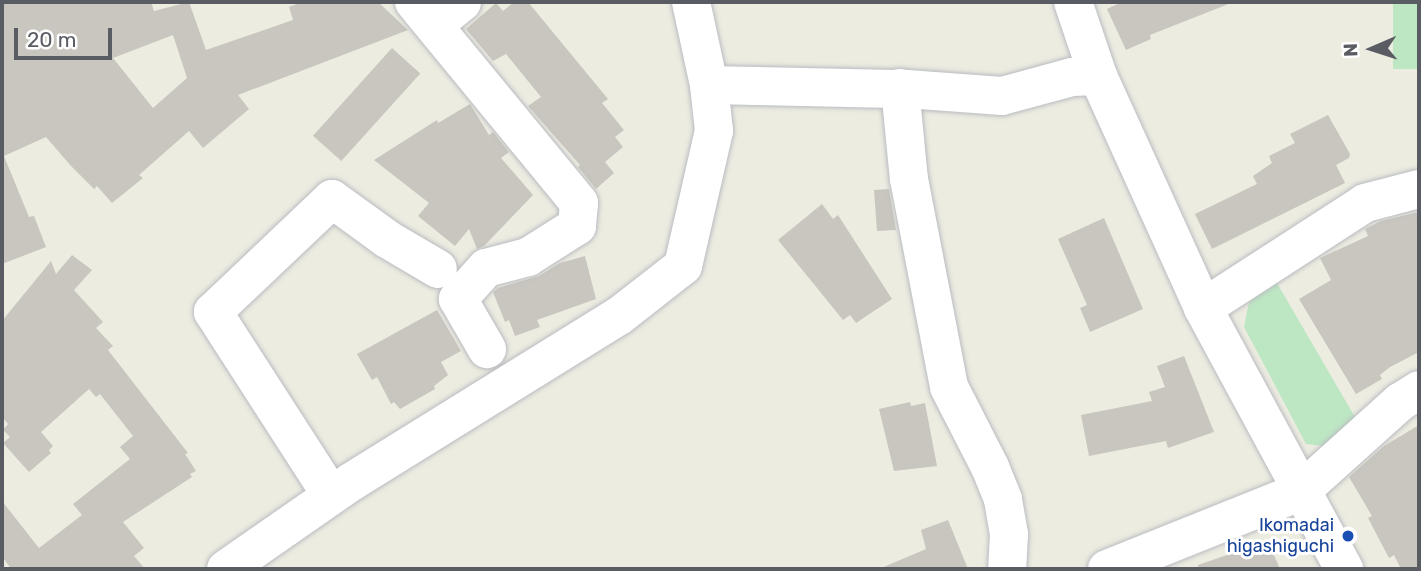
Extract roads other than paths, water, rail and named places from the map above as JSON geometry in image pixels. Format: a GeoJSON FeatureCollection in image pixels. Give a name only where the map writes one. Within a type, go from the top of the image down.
{"type":"FeatureCollection","features":[{"type":"Feature","properties":{"kind":"street"},"geometry":{"type":"LineString","coordinates":[[226,569],[331,495],[619,316],[683,266],[714,131],[709,85],[691,2]]}},
{"type":"Feature","properties":{"kind":"street"},"geometry":{"type":"LineString","coordinates":[[1073,2],[1098,76],[1203,308],[1271,432],[1300,492],[1344,569]]}},
{"type":"Feature","properties":{"kind":"street"},"geometry":{"type":"LineString","coordinates":[[437,9],[579,203],[577,226],[528,257],[486,268],[457,299],[487,349]]}},
{"type":"Feature","properties":{"kind":"street"},"geometry":{"type":"LineString","coordinates":[[709,85],[900,89],[1002,96],[1072,77],[1098,76]]}},
{"type":"Feature","properties":{"kind":"street"},"geometry":{"type":"LineString","coordinates":[[900,89],[908,179],[949,387],[990,467],[1003,500],[1009,534],[1007,569]]}},
{"type":"Feature","properties":{"kind":"street"},"geometry":{"type":"LineString","coordinates":[[1203,308],[1365,203],[1419,189]]}},
{"type":"Feature","properties":{"kind":"street"},"geometry":{"type":"LineString","coordinates":[[331,495],[213,312],[332,199],[387,239],[438,270]]}},
{"type":"Feature","properties":{"kind":"street"},"geometry":{"type":"LineString","coordinates":[[1107,569],[1300,492],[1400,402],[1419,390]]}},
{"type":"Feature","properties":{"kind":"place","name":"Ikomadai higashiguchi"},"geometry":{"type":"Point","coordinates":[1348,536]}}]}
